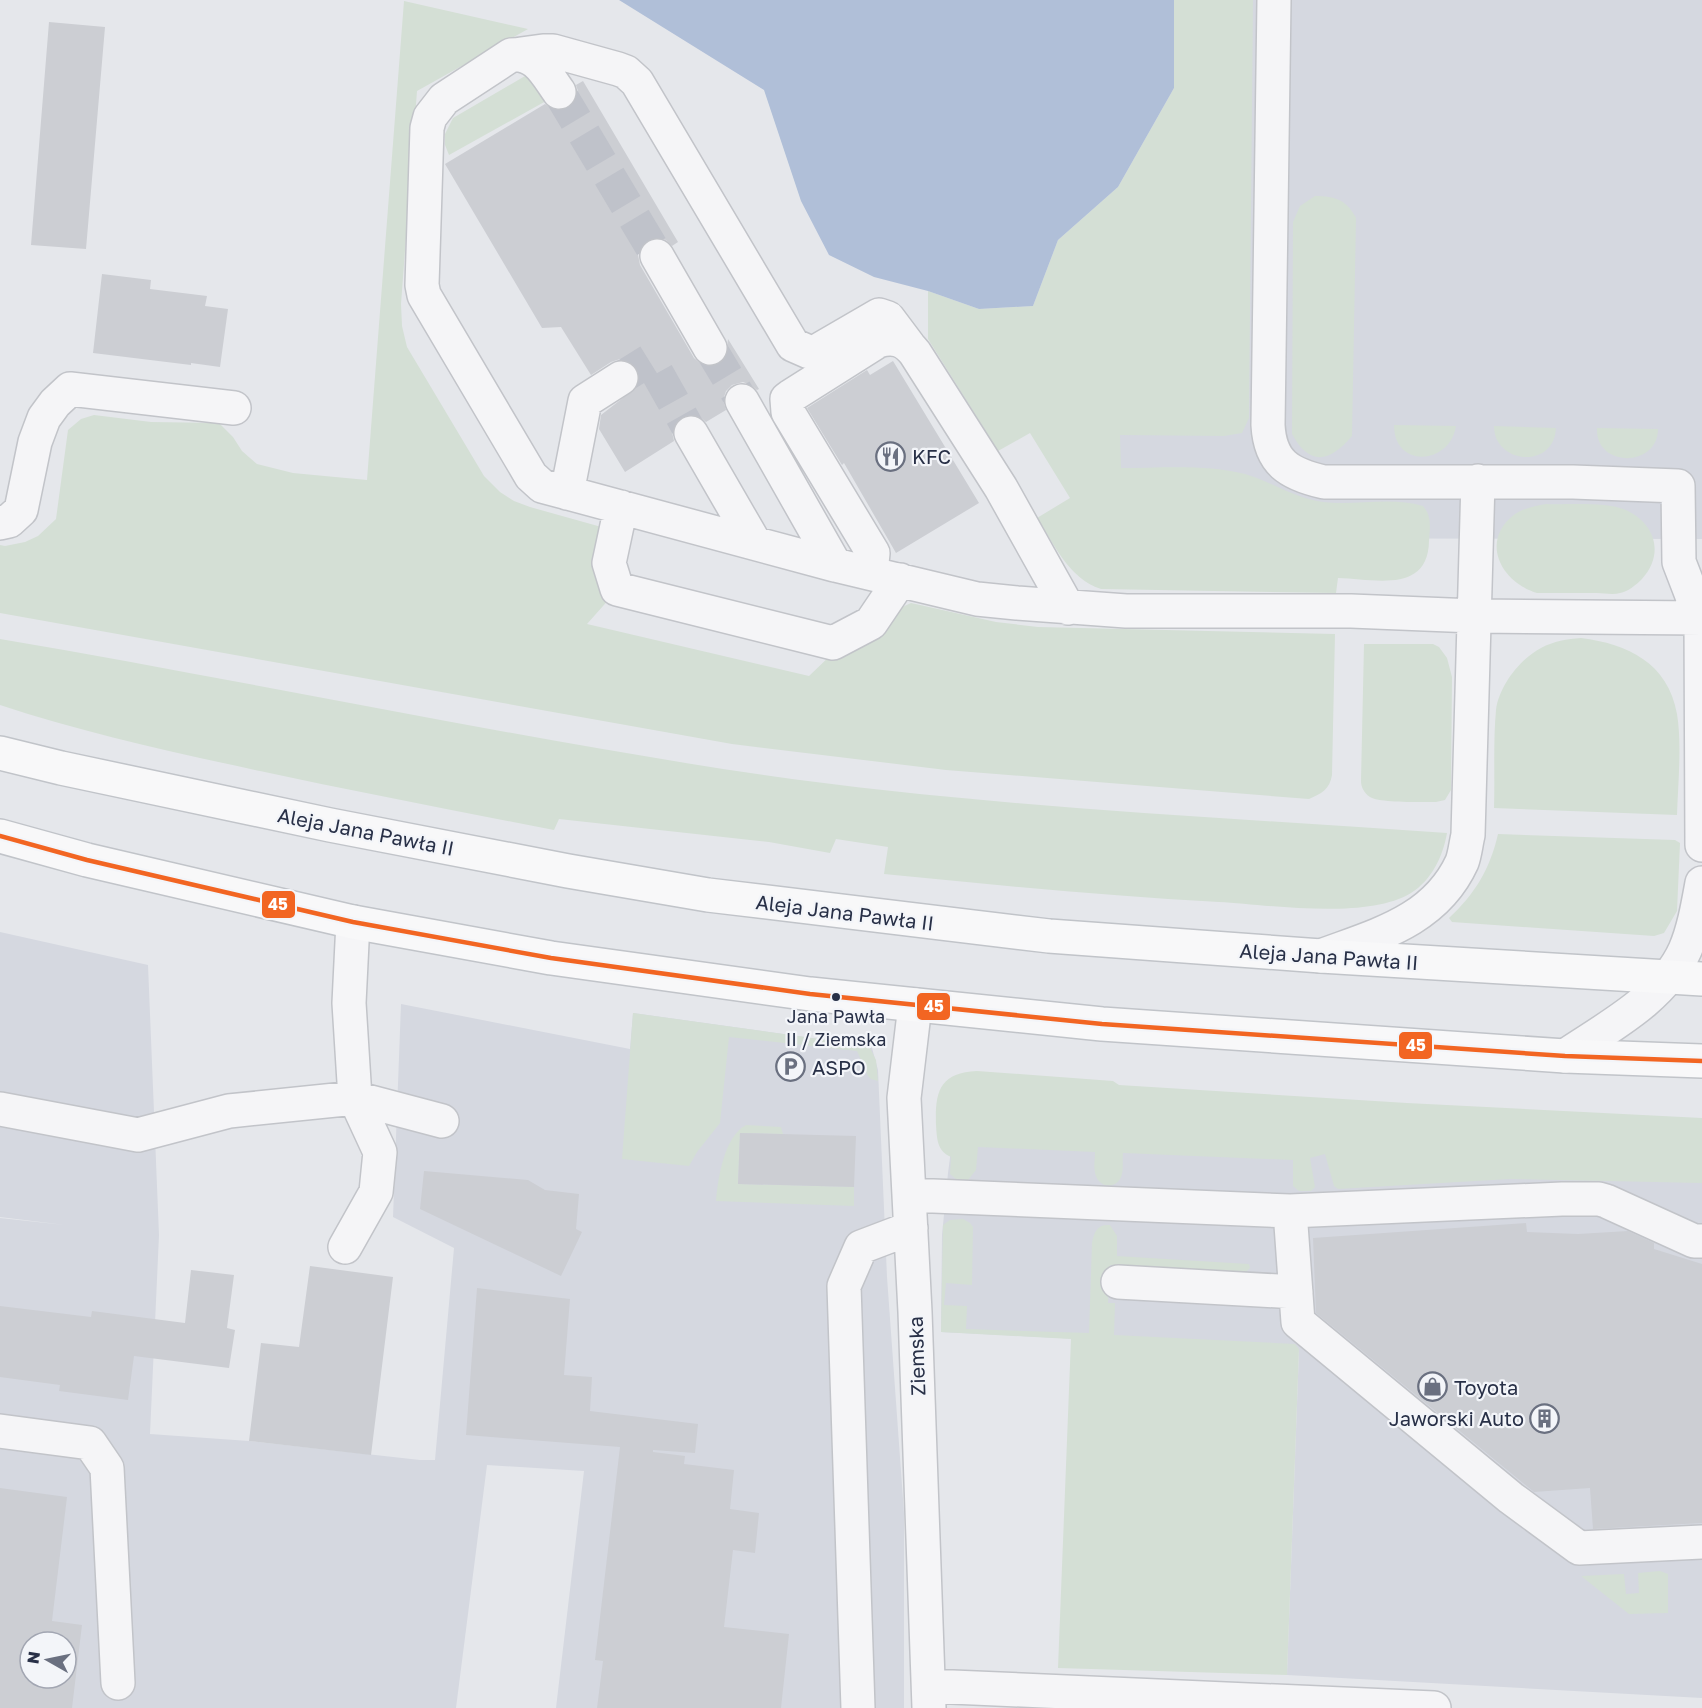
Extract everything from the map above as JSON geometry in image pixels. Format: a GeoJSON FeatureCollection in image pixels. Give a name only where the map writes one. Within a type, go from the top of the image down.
{"type":"FeatureCollection","features":[{"type":"Feature","properties":{"kind":"main road","name":"Aleja Jana Pawła II"},"geometry":{"type":"LineString","coordinates":[[0,753],[309,821],[557,869],[708,895],[1049,936],[1321,956],[1702,979]]}},
{"type":"Feature","properties":{"kind":"main road"},"geometry":{"type":"LineString","coordinates":[[0,836],[87,860],[353,922],[551,958],[810,994],[1102,1024],[1564,1056],[1702,1061]]}},
{"type":"Feature","properties":{"kind":"street"},"geometry":{"type":"LineString","coordinates":[[1274,0],[1268,425],[1269,441],[1274,454],[1282,465],[1295,473],[1324,482],[1573,482],[1678,486],[1679,562],[1702,618],[1702,845]]}},
{"type":"Feature","properties":{"kind":"street"},"geometry":{"type":"LineString","coordinates":[[1068,608],[1001,488],[909,346],[888,318],[879,315],[817,351],[809,352],[793,345],[638,82],[626,72],[553,51],[511,55],[444,99],[436,108],[427,128],[422,285],[424,295],[531,477],[542,486],[885,577],[977,599],[1068,608],[1157,612],[1351,611],[1474,616],[1702,618]]}},
{"type":"Feature","properties":{"kind":"street"},"geometry":{"type":"LineString","coordinates":[[521,54],[534,59],[539,64],[559,92]]}},
{"type":"Feature","properties":{"kind":"street"},"geometry":{"type":"LineString","coordinates":[[657,256],[710,348]]}},
{"type":"Feature","properties":{"kind":"street"},"geometry":{"type":"LineString","coordinates":[[621,507],[609,562],[617,589],[832,643],[871,623],[885,577],[873,553],[788,412],[787,399],[878,341],[895,339],[909,346]]}},
{"type":"Feature","properties":{"kind":"street"},"geometry":{"type":"LineString","coordinates":[[567,493],[585,401],[621,378]]}},
{"type":"Feature","properties":{"kind":"street"},"geometry":{"type":"LineString","coordinates":[[0,523],[9,521],[21,510],[35,442],[44,418],[70,388],[234,408]]}},
{"type":"Feature","properties":{"kind":"street"},"geometry":{"type":"LineString","coordinates":[[742,401],[835,564]]}},
{"type":"Feature","properties":{"kind":"street"},"geometry":{"type":"LineString","coordinates":[[691,433],[754,542]]}},
{"type":"Feature","properties":{"kind":"street"},"geometry":{"type":"LineString","coordinates":[[1321,956],[1398,926],[1430,906],[1450,884],[1463,860],[1468,835],[1478,481]]}},
{"type":"Feature","properties":{"kind":"street"},"geometry":{"type":"LineString","coordinates":[[1564,1056],[1651,996],[1677,965],[1686,948],[1702,883]]}},
{"type":"Feature","properties":{"kind":"street"},"geometry":{"type":"LineString","coordinates":[[345,1247],[376,1192],[380,1152],[355,1098],[350,1003],[353,922]]}},
{"type":"Feature","properties":{"kind":"street","name":"Ziemska"},"geometry":{"type":"LineString","coordinates":[[915,1005],[904,1098],[929,1697]]}},
{"type":"Feature","properties":{"kind":"street"},"geometry":{"type":"LineString","coordinates":[[0,1109],[138,1135],[230,1111],[355,1098],[442,1122]]}},
{"type":"Feature","properties":{"kind":"street"},"geometry":{"type":"LineString","coordinates":[[909,1195],[1290,1211],[1599,1199],[1694,1241],[1702,1241]]}},
{"type":"Feature","properties":{"kind":"street"},"geometry":{"type":"LineString","coordinates":[[1290,1211],[1298,1322],[1511,1498],[1579,1548],[1702,1542]]}},
{"type":"Feature","properties":{"kind":"street"},"geometry":{"type":"LineString","coordinates":[[858,1708],[844,1286],[861,1248],[911,1228]]}},
{"type":"Feature","properties":{"kind":"street"},"geometry":{"type":"LineString","coordinates":[[1118,1282],[1296,1292]]}},
{"type":"Feature","properties":{"kind":"street"},"geometry":{"type":"LineString","coordinates":[[0,1431],[90,1443],[107,1468],[118,1683]]}},
{"type":"Feature","properties":{"kind":"street"},"geometry":{"type":"LineString","coordinates":[[929,1697],[1434,1708]]}},
{"type":"Feature","properties":{"kind":"shaded area"},"geometry":{"type":"Polygon","coordinates":[[[1174,0],[1253,0],[1249,418],[1242,433],[1224,436],[1120,435],[1121,468],[1216,469],[1245,474],[1302,497],[1323,502],[1386,501],[1423,506],[1430,522],[1426,558],[1419,569],[1409,576],[1382,581],[1338,578],[1336,593],[1101,589],[1090,584],[1063,560],[1037,518],[1070,498],[1030,433],[998,451],[928,339],[928,291],[979,309],[1033,306],[1058,240],[1118,187],[1174,88],[1174,0]]]}},
{"type":"Feature","properties":{"kind":"shaded area"},"geometry":{"type":"Polygon","coordinates":[[[1206,0],[1702,0],[1702,539],[1091,538],[1189,114],[1206,0]]]}},
{"type":"Feature","properties":{"kind":"shaded area"},"geometry":{"type":"Polygon","coordinates":[[[404,1],[528,29],[417,91],[401,304],[402,326],[407,347],[484,476],[500,492],[530,507],[605,528],[611,597],[587,624],[809,676],[832,654],[896,610],[911,603],[996,622],[1038,627],[1335,634],[1332,775],[1327,787],[1309,799],[946,770],[732,744],[0,613],[0,545],[25,542],[38,536],[56,519],[68,430],[81,419],[94,415],[151,422],[219,423],[233,437],[242,451],[257,464],[293,473],[367,480],[404,1]]]}},
{"type":"Feature","properties":{"kind":"shaded area"},"geometry":{"type":"Polygon","coordinates":[[[528,76],[546,101],[449,155],[445,145],[445,134],[453,118],[528,76]]]}},
{"type":"Feature","properties":{"kind":"shaded area"},"geometry":{"type":"Polygon","coordinates":[[[1315,196],[1340,200],[1349,207],[1356,218],[1352,436],[1336,451],[1320,457],[1306,452],[1292,434],[1293,222],[1300,206],[1315,196]]]}},
{"type":"Feature","properties":{"kind":"shaded area"},"geometry":{"type":"Polygon","coordinates":[[[1394,425],[1456,426],[1452,439],[1444,448],[1423,457],[1412,455],[1403,449],[1396,439],[1394,425]]]}},
{"type":"Feature","properties":{"kind":"shaded area"},"geometry":{"type":"Polygon","coordinates":[[[1494,426],[1556,428],[1553,442],[1545,451],[1536,456],[1524,457],[1503,448],[1497,439],[1494,426]]]}},
{"type":"Feature","properties":{"kind":"shaded area"},"geometry":{"type":"Polygon","coordinates":[[[1597,428],[1658,429],[1655,442],[1648,451],[1627,458],[1615,456],[1606,451],[1599,441],[1597,428]]]}},
{"type":"Feature","properties":{"kind":"shaded area"},"geometry":{"type":"Polygon","coordinates":[[[1546,504],[1610,506],[1628,511],[1638,517],[1651,532],[1654,541],[1655,551],[1649,570],[1632,588],[1617,594],[1537,593],[1524,588],[1513,580],[1499,559],[1498,536],[1504,525],[1515,514],[1546,504]]]}},
{"type":"Feature","properties":{"kind":"shaded area"},"geometry":{"type":"Polygon","coordinates":[[[1581,638],[1615,645],[1630,651],[1655,669],[1665,681],[1677,714],[1679,764],[1677,815],[1494,808],[1495,722],[1501,692],[1518,666],[1533,653],[1556,642],[1581,638]]]}},
{"type":"Feature","properties":{"kind":"shaded area"},"geometry":{"type":"Polygon","coordinates":[[[0,639],[632,754],[813,782],[993,801],[1447,833],[1443,850],[1431,874],[1411,893],[1392,901],[1370,906],[1318,909],[1093,893],[884,874],[888,847],[836,839],[830,853],[769,842],[559,819],[554,830],[194,757],[96,733],[0,705],[0,639]]]}},
{"type":"Feature","properties":{"kind":"shaded area"},"geometry":{"type":"Polygon","coordinates":[[[1364,644],[1433,644],[1439,647],[1447,658],[1452,677],[1451,790],[1445,800],[1402,802],[1382,800],[1370,797],[1363,790],[1361,781],[1364,644]]]}},
{"type":"Feature","properties":{"kind":"shaded area"},"geometry":{"type":"Polygon","coordinates":[[[1498,834],[1675,840],[1680,843],[1677,911],[1664,933],[1654,936],[1452,922],[1449,918],[1474,890],[1486,870],[1498,834]]]}},
{"type":"Feature","properties":{"kind":"shaded area"},"geometry":{"type":"Polygon","coordinates":[[[0,932],[148,965],[159,1235],[150,1434],[249,1441],[435,1460],[454,1248],[393,1217],[401,1004],[630,1049],[633,1013],[869,1046],[872,1048],[878,1070],[887,1277],[904,1513],[904,1708],[556,1708],[584,1471],[487,1465],[456,1708],[0,1708],[0,1218],[65,1225],[0,1217],[0,932]]]}},
{"type":"Feature","properties":{"kind":"shaded area"},"geometry":{"type":"Polygon","coordinates":[[[633,1013],[869,1046],[876,1060],[878,1081],[868,1076],[857,1051],[729,1037],[720,1123],[689,1166],[622,1159],[633,1013]]]}},
{"type":"Feature","properties":{"kind":"shaded area"},"geometry":{"type":"Polygon","coordinates":[[[977,1071],[1113,1081],[1119,1085],[1702,1118],[1702,1183],[1510,1179],[1338,1189],[1334,1186],[1325,1154],[1310,1158],[1315,1187],[1311,1191],[1299,1191],[1293,1186],[1293,1160],[1123,1153],[1121,1177],[1116,1184],[1108,1186],[1101,1183],[1096,1176],[1095,1152],[978,1147],[976,1170],[968,1180],[956,1179],[950,1174],[951,1157],[940,1148],[937,1140],[937,1103],[942,1086],[947,1080],[964,1073],[977,1071]]]}},
{"type":"Feature","properties":{"kind":"shaded area"},"geometry":{"type":"Polygon","coordinates":[[[957,1104],[1702,1154],[1702,1698],[1287,1675],[1299,1350],[941,1332],[942,1235],[957,1104]]]}},
{"type":"Feature","properties":{"kind":"shaded area"},"geometry":{"type":"Polygon","coordinates":[[[746,1125],[781,1127],[783,1134],[740,1133],[738,1184],[854,1187],[854,1206],[716,1201],[718,1181],[727,1148],[738,1131],[746,1125]]]}},
{"type":"Feature","properties":{"kind":"shaded area"},"geometry":{"type":"Polygon","coordinates":[[[963,1219],[973,1227],[972,1285],[946,1283],[944,1305],[967,1306],[966,1329],[1089,1333],[1092,1243],[1095,1232],[1102,1226],[1110,1225],[1117,1236],[1117,1256],[1249,1264],[1250,1268],[1245,1273],[1110,1265],[1108,1303],[1115,1303],[1114,1335],[1295,1344],[1299,1349],[1287,1675],[1058,1668],[1071,1339],[941,1332],[943,1225],[950,1220],[963,1219]]]}},
{"type":"Feature","properties":{"kind":"shaded area"},"geometry":{"type":"Polygon","coordinates":[[[1660,1571],[1668,1574],[1668,1613],[1629,1614],[1581,1576],[1624,1574],[1626,1594],[1639,1593],[1638,1573],[1660,1571]]]}},
{"type":"Feature","properties":{"kind":"water"},"geometry":{"type":"Polygon","coordinates":[[[619,0],[1174,0],[1174,88],[1118,187],[1058,240],[1033,306],[979,309],[928,291],[874,277],[829,255],[801,201],[764,90],[619,0]]]}},
{"type":"Feature","properties":{"kind":"building"},"geometry":{"type":"Polygon","coordinates":[[[49,22],[105,27],[86,249],[31,245],[49,22]]]}},
{"type":"Feature","properties":{"kind":"building"},"geometry":{"type":"Polygon","coordinates":[[[583,81],[678,242],[672,246],[666,240],[658,237],[647,240],[638,255],[640,265],[694,358],[709,367],[719,364],[726,357],[728,339],[759,389],[743,382],[732,385],[726,391],[723,400],[726,410],[706,422],[692,414],[681,417],[672,432],[674,441],[625,472],[599,429],[601,415],[637,387],[640,378],[637,368],[629,361],[620,359],[591,375],[561,327],[542,328],[445,164],[545,104],[560,111],[569,108],[576,99],[578,91],[576,85],[583,81]]]}},
{"type":"Feature","properties":{"kind":"building"},"geometry":{"type":"Polygon","coordinates":[[[102,274],[151,280],[150,289],[207,296],[205,306],[228,309],[220,367],[93,353],[102,274]]]}},
{"type":"Feature","properties":{"kind":"building","name":"KFC"},"geometry":{"type":"Polygon","coordinates":[[[893,361],[979,503],[896,553],[844,463],[842,465],[807,408],[867,370],[870,375],[893,361]]]}},
{"type":"Feature","properties":{"kind":"building"},"geometry":{"type":"Polygon","coordinates":[[[740,1133],[856,1136],[854,1187],[738,1184],[740,1133]]]}},
{"type":"Feature","properties":{"kind":"building"},"geometry":{"type":"Polygon","coordinates":[[[424,1171],[528,1180],[545,1190],[579,1194],[576,1229],[582,1232],[561,1276],[420,1209],[424,1171]]]}},
{"type":"Feature","properties":{"kind":"building","name":"Jaworski Auto"},"geometry":{"type":"Polygon","coordinates":[[[1526,1223],[1527,1232],[1578,1234],[1628,1231],[1654,1243],[1654,1249],[1702,1264],[1702,1523],[1593,1529],[1590,1488],[1534,1492],[1316,1313],[1313,1238],[1526,1223]]]}},
{"type":"Feature","properties":{"kind":"building"},"geometry":{"type":"Polygon","coordinates":[[[310,1266],[393,1277],[371,1455],[249,1441],[261,1343],[299,1347],[310,1266]]]}},
{"type":"Feature","properties":{"kind":"building"},"geometry":{"type":"Polygon","coordinates":[[[191,1270],[234,1275],[227,1328],[235,1330],[229,1368],[134,1356],[128,1400],[59,1391],[60,1385],[0,1377],[0,1306],[91,1317],[92,1311],[185,1323],[191,1270]]]}},
{"type":"Feature","properties":{"kind":"building"},"geometry":{"type":"Polygon","coordinates":[[[477,1288],[570,1299],[564,1375],[592,1377],[590,1411],[698,1424],[695,1453],[653,1450],[653,1452],[685,1456],[684,1464],[734,1470],[730,1509],[759,1513],[755,1553],[733,1550],[724,1627],[789,1634],[781,1708],[597,1708],[603,1661],[595,1660],[620,1447],[466,1435],[477,1288]]]}},
{"type":"Feature","properties":{"kind":"building"},"geometry":{"type":"Polygon","coordinates":[[[0,1488],[67,1497],[52,1621],[82,1625],[78,1658],[78,1630],[18,1630],[18,1690],[74,1690],[72,1708],[0,1708],[0,1488]]]}},
{"type":"Feature","properties":{"kind":"tunnel"},"geometry":{"type":"LineString","coordinates":[[559,92],[657,256]]}},
{"type":"Feature","properties":{"kind":"tunnel"},"geometry":{"type":"LineString","coordinates":[[710,348],[742,401]]}},
{"type":"Feature","properties":{"kind":"tunnel"},"geometry":{"type":"LineString","coordinates":[[621,378],[650,360],[691,433]]}},
{"type":"Feature","properties":{"kind":"transit line","name":"45"},"geometry":{"type":"LineString","coordinates":[[0,836],[87,860],[353,922],[551,958],[810,994],[1102,1024],[1565,1056],[1702,1061]]}},
{"type":"Feature","properties":{"kind":"place","name":"KFC"},"geometry":{"type":"Point","coordinates":[891,456]}},
{"type":"Feature","properties":{"kind":"place","name":"Jana Pawła II / Ziemska"},"geometry":{"type":"Point","coordinates":[836,997]}},
{"type":"Feature","properties":{"kind":"place","name":"ASPO"},"geometry":{"type":"Point","coordinates":[791,1067]}},
{"type":"Feature","properties":{"kind":"place","name":"Toyota"},"geometry":{"type":"Point","coordinates":[1433,1387]}},
{"type":"Feature","properties":{"kind":"place","name":"Jaworski Auto"},"geometry":{"type":"Point","coordinates":[1545,1418]}}]}
